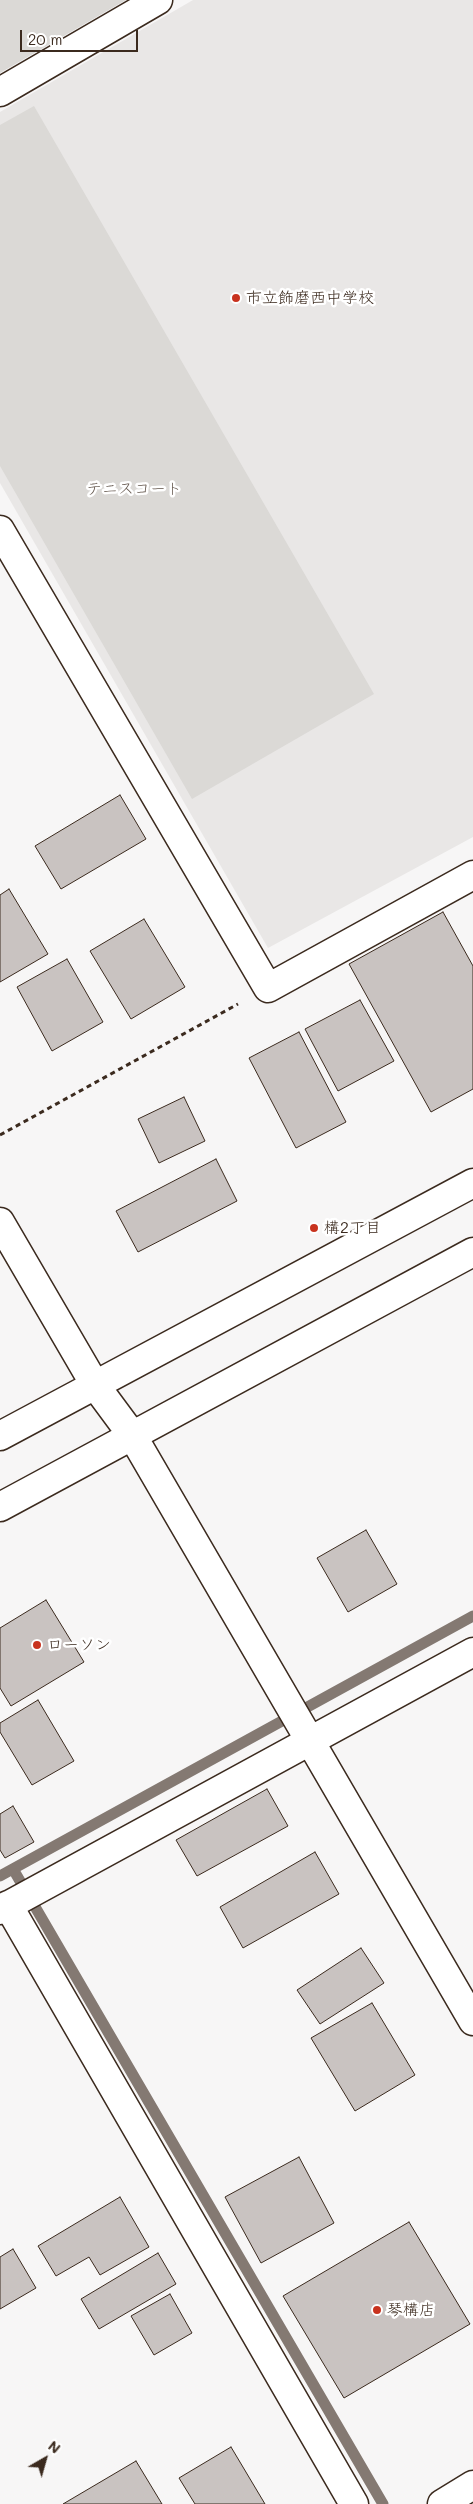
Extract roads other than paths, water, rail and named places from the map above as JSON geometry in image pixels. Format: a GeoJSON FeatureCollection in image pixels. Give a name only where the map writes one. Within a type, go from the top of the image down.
{"type":"FeatureCollection","features":[{"type":"Feature","properties":{"kind":"street"},"geometry":{"type":"LineString","coordinates":[[0,92],[158,0]]}},
{"type":"Feature","properties":{"kind":"street"},"geometry":{"type":"LineString","coordinates":[[0,530],[268,988],[473,875]]}},
{"type":"Feature","properties":{"kind":"street"},"geometry":{"type":"LineString","coordinates":[[0,1436],[473,1183]]}},
{"type":"Feature","properties":{"kind":"street"},"geometry":{"type":"LineString","coordinates":[[0,1222],[95,1385],[132,1435],[473,2022]]}},
{"type":"Feature","properties":{"kind":"street"},"geometry":{"type":"LineString","coordinates":[[0,1506],[473,1252]]}},
{"type":"Feature","properties":{"kind":"street"},"geometry":{"type":"LineString","coordinates":[[354,2504],[4,1908],[473,1652]]}},
{"type":"Feature","properties":{"kind":"street"},"geometry":{"type":"LineString","coordinates":[[442,2504],[473,2485]]}},
{"type":"Feature","properties":{"kind":"waterway"},"geometry":{"type":"LineString","coordinates":[[0,1876],[473,1616]]}},
{"type":"Feature","properties":{"kind":"waterway"},"geometry":{"type":"LineString","coordinates":[[13,1869],[383,2504]]}},
{"type":"Feature","properties":{"kind":"place","name":"市立飾磨西中学校"},"geometry":{"type":"Point","coordinates":[236,298]}},
{"type":"Feature","properties":{"kind":"place","name":"構2丁目"},"geometry":{"type":"Point","coordinates":[314,1228]}},
{"type":"Feature","properties":{"kind":"place","name":"ローソン"},"geometry":{"type":"Point","coordinates":[37,1645]}},
{"type":"Feature","properties":{"kind":"place","name":"琴構店"},"geometry":{"type":"Point","coordinates":[377,2310]}},
{"type":"Feature","properties":{"kind":"park label","name":"テニスコート"},"geometry":{"type":"Point","coordinates":[134,489]}}]}
